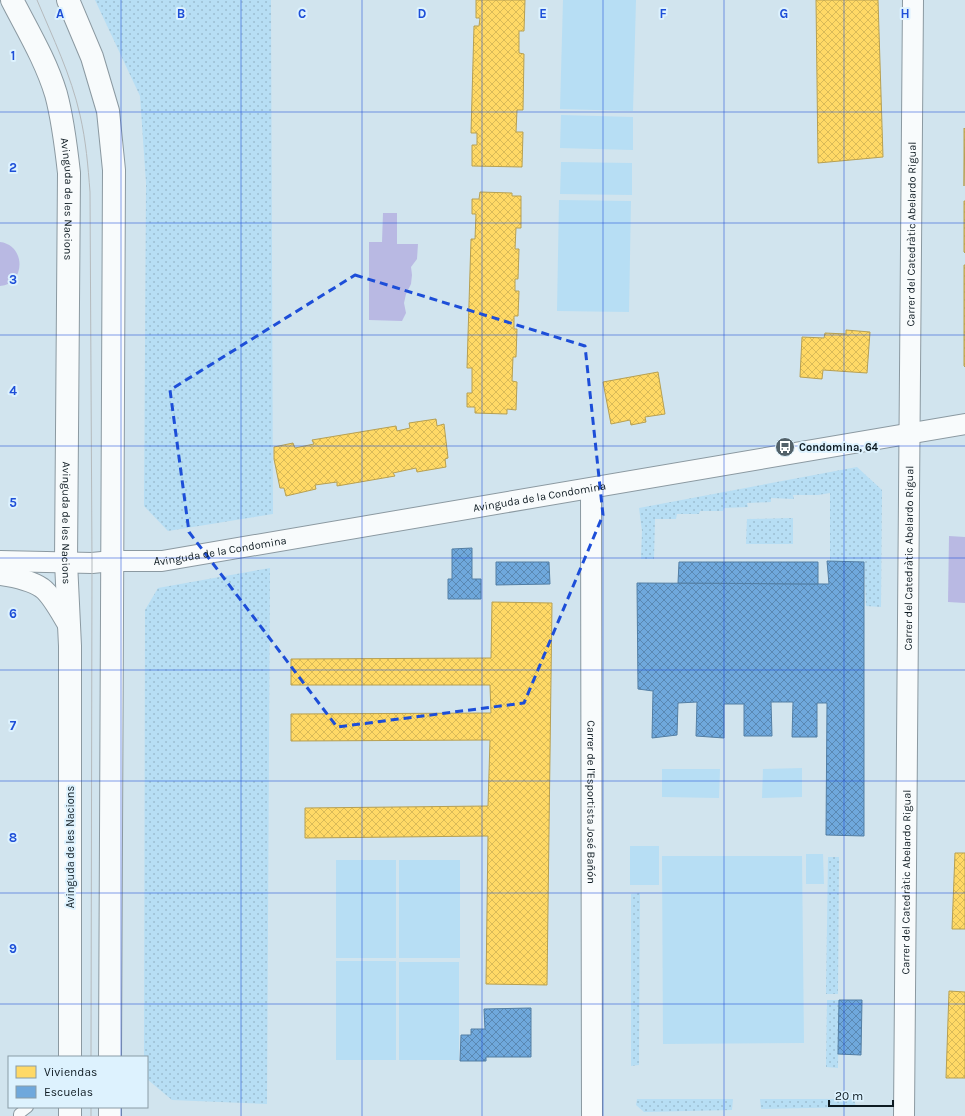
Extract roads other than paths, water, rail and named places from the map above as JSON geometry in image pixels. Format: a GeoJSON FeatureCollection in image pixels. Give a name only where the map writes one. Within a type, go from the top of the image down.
{"type":"FeatureCollection","features":[{"type":"Feature","properties":{"kind":"main road","name":"Avinguda de les Nacions"},"geometry":{"type":"LineString","coordinates":[[12,0],[42,57],[55,94],[62,122],[69,172],[57,563],[70,628],[70,1056]]}},
{"type":"Feature","properties":{"kind":"main road"},"geometry":{"type":"LineString","coordinates":[[68,0],[92,57],[108,111],[114,170],[110,1056]]}},
{"type":"Feature","properties":{"kind":"street","name":"Carrer del Catedràtic Abelardo Rigual"},"geometry":{"type":"LineString","coordinates":[[904,1116],[913,0]]}},
{"type":"Feature","properties":{"kind":"street","name":"Avinguda de la Condomina"},"geometry":{"type":"LineString","coordinates":[[57,563],[92,563],[112,561],[162,562],[965,424]]}},
{"type":"Feature","properties":{"kind":"street","name":"Carrer de l'Esportista José Bañón"},"geometry":{"type":"LineString","coordinates":[[591,489],[592,1116]]}},
{"type":"Feature","properties":{"kind":"street"},"geometry":{"type":"LineString","coordinates":[[0,561],[57,563]]}},
{"type":"Feature","properties":{"kind":"street"},"geometry":{"type":"LineString","coordinates":[[0,571],[57,563]]}},
{"type":"Feature","properties":{"kind":"street"},"geometry":{"type":"LineString","coordinates":[[0,574],[20,578],[43,589],[55,603],[70,628]]}},
{"type":"Feature","properties":{"kind":"lane"},"geometry":{"type":"LineString","coordinates":[[19,1116],[19,1114],[27,1108]]}},
{"type":"Feature","properties":{"kind":"tram line"},"geometry":{"type":"LineString","coordinates":[[37,0],[61,57],[76,100],[82,125],[88,163],[90,192],[92,563],[91,1056]]}},
{"type":"Feature","properties":{"kind":"tram line"},"geometry":{"type":"LineString","coordinates":[[91,1108],[91,1116]]}},
{"type":"Feature","properties":{"kind":"place","name":"Condomina, 64"},"geometry":{"type":"Point","coordinates":[785,447]}}]}
